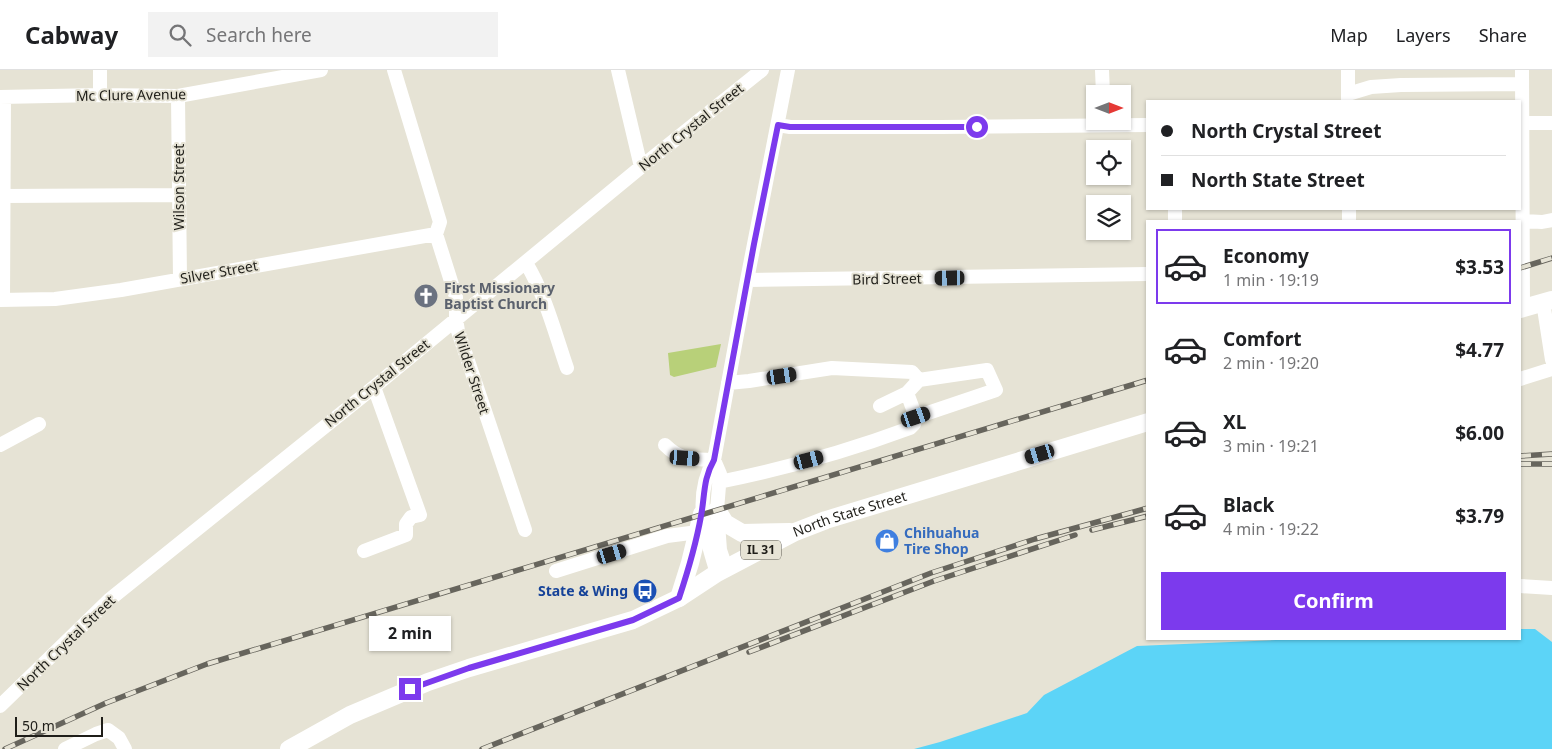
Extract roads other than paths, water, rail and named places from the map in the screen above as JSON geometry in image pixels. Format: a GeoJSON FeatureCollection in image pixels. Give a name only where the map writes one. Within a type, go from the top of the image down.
{"type":"FeatureCollection","features":[{"type":"Feature","properties":{"kind":"main road"},"geometry":{"type":"LineString","coordinates":[[1521,309],[1548,301]]}},
{"type":"Feature","properties":{"kind":"main road","name":"North State Street"},"geometry":{"type":"LineString","coordinates":[[289,749],[350,715],[419,685],[469,668],[633,620],[679,598],[721,571],[795,532],[867,507],[1146,423]]}},
{"type":"Feature","properties":{"kind":"main road"},"geometry":{"type":"LineString","coordinates":[[679,598],[698,532],[710,512],[742,533],[795,532]]}},
{"type":"Feature","properties":{"kind":"street"},"geometry":{"type":"LineString","coordinates":[[100,70],[100,95]]}},
{"type":"Feature","properties":{"kind":"street","name":"Mc Clure Avenue"},"geometry":{"type":"LineString","coordinates":[[2,97],[178,96],[320,70]]}},
{"type":"Feature","properties":{"kind":"street","name":"Wilder Street"},"geometry":{"type":"LineString","coordinates":[[394,70],[439,217],[440,227],[436,234],[456,297],[458,332],[525,530]]}},
{"type":"Feature","properties":{"kind":"street"},"geometry":{"type":"LineString","coordinates":[[618,70],[641,167]]}},
{"type":"Feature","properties":{"kind":"street","name":"North Crystal Street"},"geometry":{"type":"LineString","coordinates":[[0,706],[109,600],[374,387],[762,70]]}},
{"type":"Feature","properties":{"kind":"street"},"geometry":{"type":"LineString","coordinates":[[721,571],[707,543],[710,512],[707,472],[714,460],[788,70]]}},
{"type":"Feature","properties":{"kind":"street"},"geometry":{"type":"LineString","coordinates":[[1102,70],[1103,85]]}},
{"type":"Feature","properties":{"kind":"street"},"geometry":{"type":"LineString","coordinates":[[1348,70],[1348,98],[1372,87],[1522,84]]}},
{"type":"Feature","properties":{"kind":"street"},"geometry":{"type":"LineString","coordinates":[[1521,309],[1523,230],[1522,70]]}},
{"type":"Feature","properties":{"kind":"street","name":"Wilson Street"},"geometry":{"type":"LineString","coordinates":[[178,96],[180,279]]}},
{"type":"Feature","properties":{"kind":"street"},"geometry":{"type":"LineString","coordinates":[[2,97],[4,196],[2,300]]}},
{"type":"Feature","properties":{"kind":"street"},"geometry":{"type":"LineString","coordinates":[[1523,123],[1552,123]]}},
{"type":"Feature","properties":{"kind":"street"},"geometry":{"type":"LineString","coordinates":[[778,125],[790,127],[941,128],[1086,124]]}},
{"type":"Feature","properties":{"kind":"street"},"geometry":{"type":"LineString","coordinates":[[1131,124],[1146,125]]}},
{"type":"Feature","properties":{"kind":"street"},"geometry":{"type":"LineString","coordinates":[[4,196],[180,195]]}},
{"type":"Feature","properties":{"kind":"street"},"geometry":{"type":"LineString","coordinates":[[1523,230],[1552,220]]}},
{"type":"Feature","properties":{"kind":"street","name":"Silver Street"},"geometry":{"type":"LineString","coordinates":[[2,300],[74,297],[436,234]]}},
{"type":"Feature","properties":{"kind":"street"},"geometry":{"type":"LineString","coordinates":[[526,263],[550,318],[567,368]]}},
{"type":"Feature","properties":{"kind":"street","name":"Bird Street"},"geometry":{"type":"LineString","coordinates":[[747,280],[1146,274]]}},
{"type":"Feature","properties":{"kind":"street"},"geometry":{"type":"LineString","coordinates":[[1548,301],[1552,360]]}},
{"type":"Feature","properties":{"kind":"street"},"geometry":{"type":"LineString","coordinates":[[728,383],[832,368],[912,372],[919,380]]}},
{"type":"Feature","properties":{"kind":"street"},"geometry":{"type":"LineString","coordinates":[[1521,379],[1552,369]]}},
{"type":"Feature","properties":{"kind":"street"},"geometry":{"type":"LineString","coordinates":[[880,406],[907,393],[919,380],[986,370],[996,390],[916,417]]}},
{"type":"Feature","properties":{"kind":"street"},"geometry":{"type":"LineString","coordinates":[[364,551],[406,535],[406,524],[411,518],[420,515],[374,387]]}},
{"type":"Feature","properties":{"kind":"street"},"geometry":{"type":"LineString","coordinates":[[719,482],[772,472],[910,428],[914,424],[916,417],[907,393]]}},
{"type":"Feature","properties":{"kind":"street"},"geometry":{"type":"LineString","coordinates":[[0,445],[39,424]]}},
{"type":"Feature","properties":{"kind":"street"},"geometry":{"type":"LineString","coordinates":[[665,445],[674,454],[685,458],[714,460]]}},
{"type":"Feature","properties":{"kind":"street"},"geometry":{"type":"LineString","coordinates":[[710,512],[720,474],[714,460]]}},
{"type":"Feature","properties":{"kind":"street"},"geometry":{"type":"LineString","coordinates":[[556,571],[667,536],[698,532]]}},
{"type":"Feature","properties":{"kind":"street"},"geometry":{"type":"LineString","coordinates":[[1521,586],[1552,588]]}},
{"type":"Feature","properties":{"kind":"street"},"geometry":{"type":"LineString","coordinates":[[65,749],[108,730],[119,738],[125,749]]}},
{"type":"Feature","properties":{"kind":"water"},"geometry":{"type":"Polygon","coordinates":[[[1521,629],[1535,629],[1552,642],[1552,749],[914,749],[1027,713],[1044,695],[1137,646],[1276,640],[1521,640],[1521,629]]]}},
{"type":"Feature","properties":{"kind":"railway"},"geometry":{"type":"LineString","coordinates":[[1521,268],[1552,258]]}},
{"type":"Feature","properties":{"kind":"railway"},"geometry":{"type":"LineString","coordinates":[[5,749],[106,703],[207,664],[1146,381]]}},
{"type":"Feature","properties":{"kind":"railway"},"geometry":{"type":"LineString","coordinates":[[1521,456],[1552,454]]}},
{"type":"Feature","properties":{"kind":"railway"},"geometry":{"type":"LineString","coordinates":[[1521,464],[1552,464]]}},
{"type":"Feature","properties":{"kind":"railway"},"geometry":{"type":"LineString","coordinates":[[482,749],[931,573],[1035,539],[1146,509]]}},
{"type":"Feature","properties":{"kind":"railway"},"geometry":{"type":"LineString","coordinates":[[1092,530],[1146,516]]}},
{"type":"Feature","properties":{"kind":"railway"},"geometry":{"type":"LineString","coordinates":[[749,652],[934,581],[1075,535]]}},
{"type":"Feature","properties":{"kind":"place","name":"First Missionary Baptist Church"},"geometry":{"type":"Point","coordinates":[426,296]}},
{"type":"Feature","properties":{"kind":"place","name":"Chihuahua Tire Shop"},"geometry":{"type":"Point","coordinates":[887,541]}},
{"type":"Feature","properties":{"kind":"place","name":"State & Wing"},"geometry":{"type":"Point","coordinates":[645,591]}}]}
